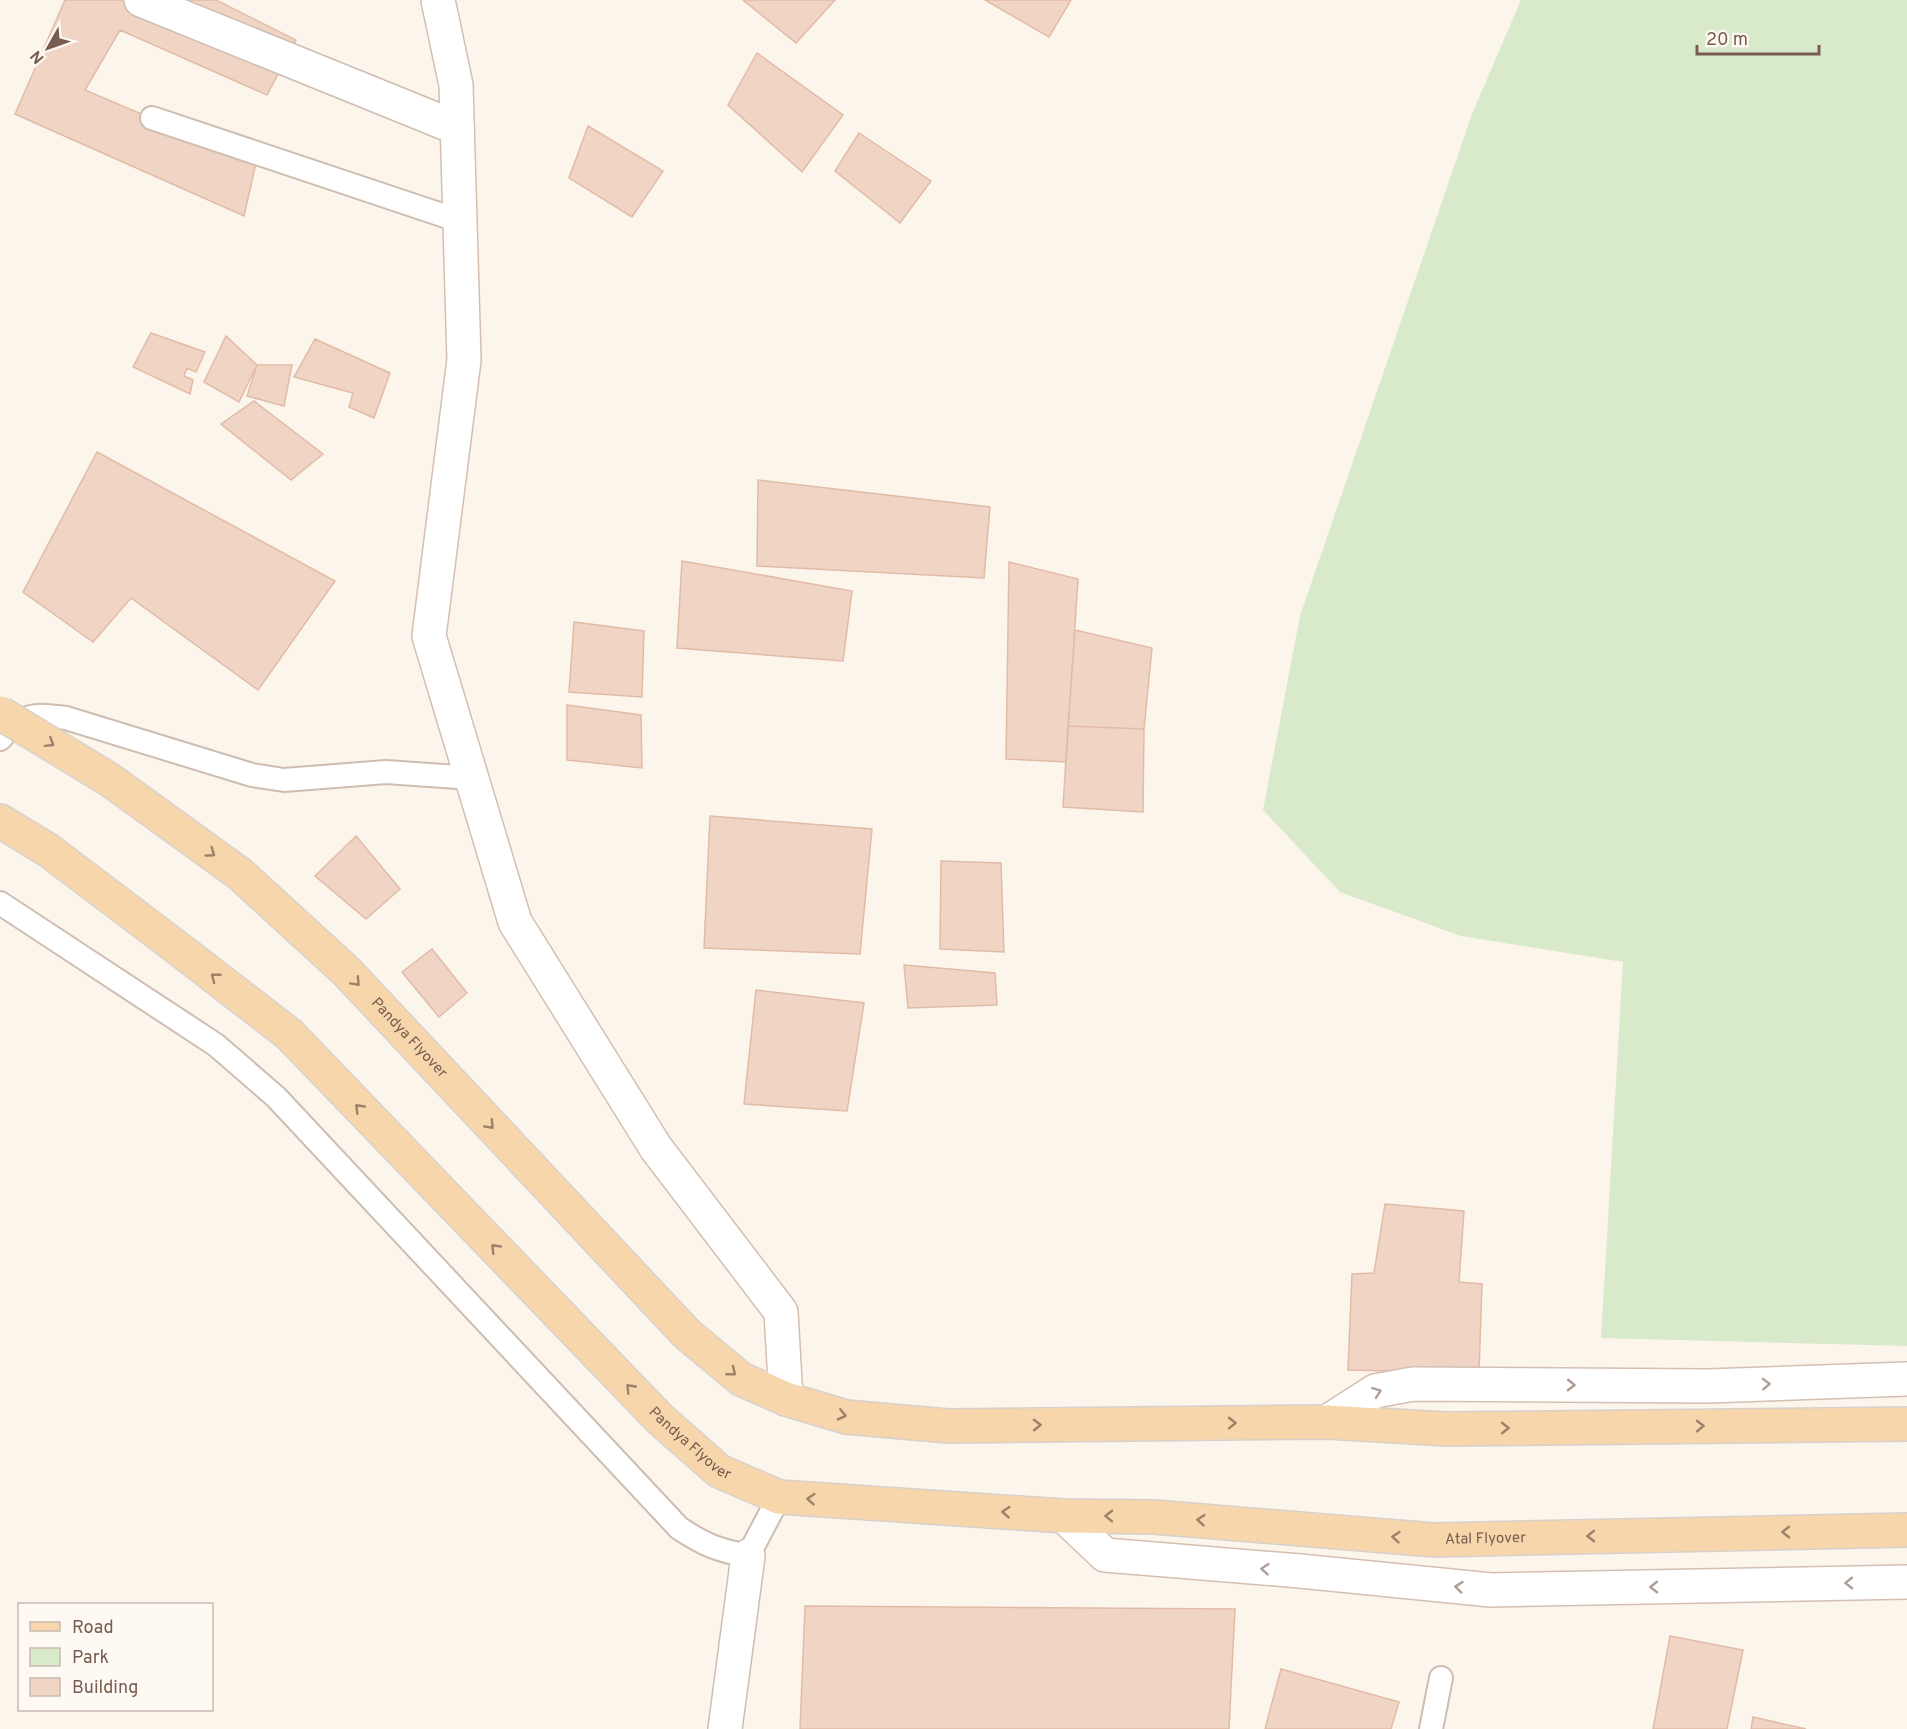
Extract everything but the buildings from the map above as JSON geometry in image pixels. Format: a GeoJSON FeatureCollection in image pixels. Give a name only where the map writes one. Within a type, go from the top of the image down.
{"type":"FeatureCollection","features":[{"type":"Feature","properties":{"kind":"main road","name":"Pandya Flyover"},"geometry":{"type":"LineString","coordinates":[[0,713],[110,780],[240,874],[346,971],[687,1334],[741,1379],[786,1399],[846,1417],[948,1426],[1327,1422]]}},
{"type":"Feature","properties":{"kind":"main road","name":"Pandya Flyover"},"geometry":{"type":"LineString","coordinates":[[0,821],[48,850],[289,1034],[660,1419],[719,1471],[779,1497],[1064,1516]]}},
{"type":"Feature","properties":{"kind":"main road"},"geometry":{"type":"LineString","coordinates":[[1327,1422],[1446,1428],[1907,1424]]}},
{"type":"Feature","properties":{"kind":"main road","name":"Atal Flyover"},"geometry":{"type":"LineString","coordinates":[[1064,1516],[1154,1516],[1434,1540],[1907,1530]]}},
{"type":"Feature","properties":{"kind":"street"},"geometry":{"type":"LineString","coordinates":[[141,0],[457,128]]}},
{"type":"Feature","properties":{"kind":"street"},"geometry":{"type":"LineString","coordinates":[[438,0],[456,85],[464,360],[429,636],[516,922],[656,1148],[781,1312],[786,1399]]}},
{"type":"Feature","properties":{"kind":"street"},"geometry":{"type":"LineString","coordinates":[[1327,1422],[1375,1391],[1413,1384],[1708,1386],[1907,1379]]}},
{"type":"Feature","properties":{"kind":"street"},"geometry":{"type":"LineString","coordinates":[[1064,1516],[1105,1556],[1300,1571],[1491,1590],[1907,1582]]}},
{"type":"Feature","properties":{"kind":"street"},"geometry":{"type":"LineString","coordinates":[[725,1729],[748,1556]]}},
{"type":"Feature","properties":{"kind":"lane"},"geometry":{"type":"LineString","coordinates":[[152,118],[460,221]]}},
{"type":"Feature","properties":{"kind":"lane"},"geometry":{"type":"LineString","coordinates":[[0,739],[28,716],[45,715],[66,718],[252,775],[284,780],[386,772],[472,778]]}},
{"type":"Feature","properties":{"kind":"lane"},"geometry":{"type":"LineString","coordinates":[[0,903],[216,1045],[276,1098],[679,1528],[702,1543],[724,1552],[748,1556],[779,1497]]}},
{"type":"Feature","properties":{"kind":"lane"},"geometry":{"type":"LineString","coordinates":[[1431,1729],[1441,1678]]}},
{"type":"Feature","properties":{"kind":"green space"},"geometry":{"type":"Polygon","coordinates":[[[1521,0],[1907,0],[1907,1346],[1601,1338],[1623,962],[1461,936],[1340,892],[1263,810],[1300,616],[1472,114],[1521,0]]]}}]}
